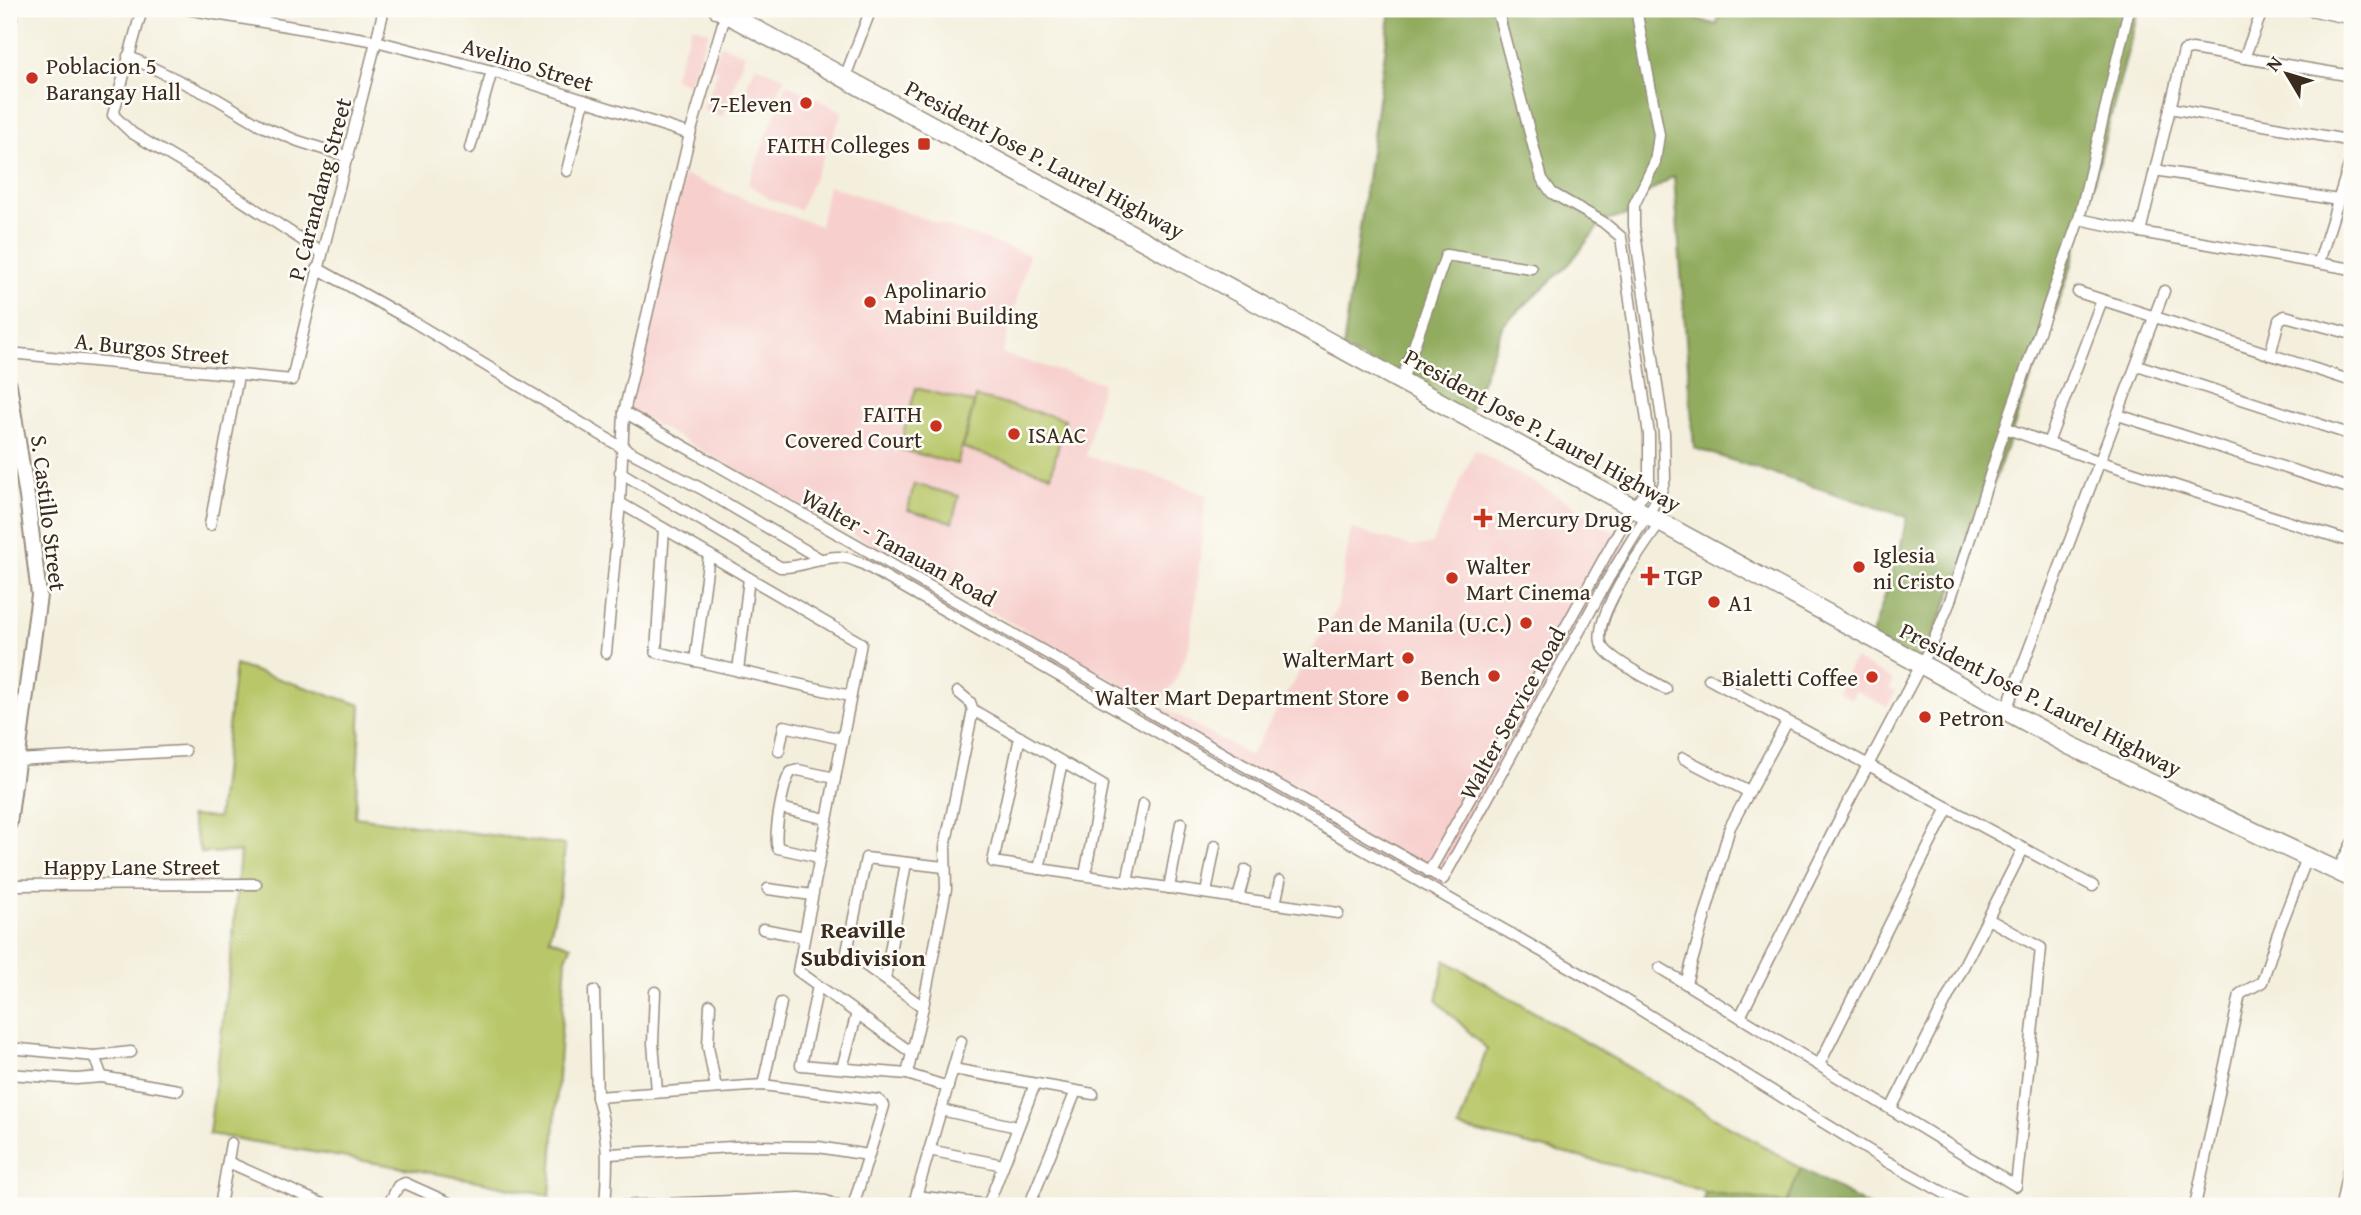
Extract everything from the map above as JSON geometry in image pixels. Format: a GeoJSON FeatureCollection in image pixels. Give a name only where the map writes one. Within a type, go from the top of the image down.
{"type":"FeatureCollection","features":[{"type":"Feature","properties":{"kind":"highway","name":"President Jose P. Laurel Highway"},"geometry":{"type":"LineString","coordinates":[[722,11],[1921,665],[2129,774],[2344,874]]}},
{"type":"Feature","properties":{"kind":"street"},"geometry":{"type":"LineString","coordinates":[[9,20],[10,9]]}},
{"type":"Feature","properties":{"kind":"street"},"geometry":{"type":"LineString","coordinates":[[142,9],[113,115],[132,132],[322,253]]}},
{"type":"Feature","properties":{"kind":"street","name":"Avelino Street"},"geometry":{"type":"LineString","coordinates":[[187,9],[244,14],[376,41],[492,71],[690,134]]}},
{"type":"Feature","properties":{"kind":"street","name":"P. Carandang Street"},"geometry":{"type":"LineString","coordinates":[[292,380],[317,268],[348,157],[384,9]]}},
{"type":"Feature","properties":{"kind":"street"},"geometry":{"type":"LineString","coordinates":[[845,77],[870,9]]}},
{"type":"Feature","properties":{"kind":"street"},"geometry":{"type":"LineString","coordinates":[[1497,9],[1542,179],[1552,194],[1603,222],[1621,237],[1649,435],[1649,489],[1645,515],[1600,635],[1603,647],[1624,664],[1666,689]]}},
{"type":"Feature","properties":{"kind":"street"},"geometry":{"type":"LineString","coordinates":[[1636,9],[1660,135],[1656,162],[1634,205],[1666,463],[1660,494],[1645,515]]}},
{"type":"Feature","properties":{"kind":"street"},"geometry":{"type":"LineString","coordinates":[[1740,1017],[1921,665],[1949,604],[2005,428],[2079,219],[2129,9]]}},
{"type":"Feature","properties":{"kind":"street"},"geometry":{"type":"LineString","coordinates":[[2244,58],[2263,9]]}},
{"type":"Feature","properties":{"kind":"street"},"geometry":{"type":"LineString","coordinates":[[2305,9],[2336,12],[2352,19]]}},
{"type":"Feature","properties":{"kind":"street"},"geometry":{"type":"LineString","coordinates":[[606,653],[620,503],[624,412],[722,11]]}},
{"type":"Feature","properties":{"kind":"street"},"geometry":{"type":"LineString","coordinates":[[2140,232],[2184,51],[2192,49],[2352,76]]}},
{"type":"Feature","properties":{"kind":"street"},"geometry":{"type":"LineString","coordinates":[[128,56],[217,99],[264,127],[348,157]]}},
{"type":"Feature","properties":{"kind":"street"},"geometry":{"type":"LineString","coordinates":[[470,148],[492,71]]}},
{"type":"Feature","properties":{"kind":"street"},"geometry":{"type":"LineString","coordinates":[[567,171],[584,100]]}},
{"type":"Feature","properties":{"kind":"street"},"geometry":{"type":"LineString","coordinates":[[2170,108],[2352,141]]}},
{"type":"Feature","properties":{"kind":"street"},"geometry":{"type":"LineString","coordinates":[[2319,262],[2352,156]]}},
{"type":"Feature","properties":{"kind":"street"},"geometry":{"type":"LineString","coordinates":[[2155,170],[2338,201]]}},
{"type":"Feature","properties":{"kind":"street"},"geometry":{"type":"LineString","coordinates":[[2079,219],[2352,269]]}},
{"type":"Feature","properties":{"kind":"street"},"geometry":{"type":"LineString","coordinates":[[1621,237],[1636,234]]}},
{"type":"Feature","properties":{"kind":"street"},"geometry":{"type":"LineString","coordinates":[[1402,380],[1446,255],[1531,268]]}},
{"type":"Feature","properties":{"kind":"street"},"geometry":{"type":"LineString","coordinates":[[317,268],[412,321],[621,447],[702,489],[822,560]]}},
{"type":"Feature","properties":{"kind":"street"},"geometry":{"type":"LineString","coordinates":[[2006,710],[2164,291]]}},
{"type":"Feature","properties":{"kind":"street"},"geometry":{"type":"LineString","coordinates":[[2078,292],[2352,381]]}},
{"type":"Feature","properties":{"kind":"street"},"geometry":{"type":"LineString","coordinates":[[2049,443],[2102,300]]}},
{"type":"Feature","properties":{"kind":"street"},"geometry":{"type":"LineString","coordinates":[[2270,355],[2279,320],[2285,316],[2352,334]]}},
{"type":"Feature","properties":{"kind":"street","name":"A. Burgos Street"},"geometry":{"type":"LineString","coordinates":[[9,353],[292,380]]}},
{"type":"Feature","properties":{"kind":"street"},"geometry":{"type":"LineString","coordinates":[[2137,365],[2352,435]]}},
{"type":"Feature","properties":{"kind":"street"},"geometry":{"type":"LineString","coordinates":[[210,525],[238,376]]}},
{"type":"Feature","properties":{"kind":"street","name":"S. Castillo Street"},"geometry":{"type":"LineString","coordinates":[[9,385],[39,595],[22,730],[13,767],[9,823]]}},
{"type":"Feature","properties":{"kind":"street","name":"Walter - Tanauan Road"},"geometry":{"type":"LineString","coordinates":[[624,412],[1429,872]]}},
{"type":"Feature","properties":{"kind":"street"},"geometry":{"type":"LineString","coordinates":[[2119,415],[2352,489]]}},
{"type":"Feature","properties":{"kind":"street"},"geometry":{"type":"LineString","coordinates":[[2005,428],[2101,462],[2352,542]]}},
{"type":"Feature","properties":{"kind":"street"},"geometry":{"type":"LineString","coordinates":[[620,472],[780,566],[793,567],[833,557],[847,558],[863,564],[1597,983],[1886,1161],[1968,1206]]}},
{"type":"Feature","properties":{"kind":"street"},"geometry":{"type":"LineString","coordinates":[[620,503],[861,643],[798,971],[912,1053]]}},
{"type":"Feature","properties":{"kind":"street","name":"Walter Service Road"},"geometry":{"type":"LineString","coordinates":[[1645,515],[1443,879],[1429,872],[1621,529],[1645,515]]}},
{"type":"Feature","properties":{"kind":"street"},"geometry":{"type":"LineString","coordinates":[[664,529],[656,652],[850,696]]}},
{"type":"Feature","properties":{"kind":"street"},"geometry":{"type":"LineString","coordinates":[[695,661],[709,555]]}},
{"type":"Feature","properties":{"kind":"street"},"geometry":{"type":"LineString","coordinates":[[738,671],[749,579]]}},
{"type":"Feature","properties":{"kind":"street"},"geometry":{"type":"LineString","coordinates":[[1709,679],[2093,886]]}},
{"type":"Feature","properties":{"kind":"street"},"geometry":{"type":"LineString","coordinates":[[907,1074],[946,889],[945,848],[973,710],[970,702],[958,692]]}},
{"type":"Feature","properties":{"kind":"street"},"geometry":{"type":"LineString","coordinates":[[973,710],[1102,785],[1085,875]]}},
{"type":"Feature","properties":{"kind":"street"},"geometry":{"type":"LineString","coordinates":[[1686,984],[1730,827],[1787,722]]}},
{"type":"Feature","properties":{"kind":"street"},"geometry":{"type":"LineString","coordinates":[[779,751],[784,726],[842,738]]}},
{"type":"Feature","properties":{"kind":"street"},"geometry":{"type":"LineString","coordinates":[[1020,737],[993,862],[1338,913]]}},
{"type":"Feature","properties":{"kind":"street"},"geometry":{"type":"LineString","coordinates":[[13,767],[185,751]]}},
{"type":"Feature","properties":{"kind":"street"},"geometry":{"type":"LineString","coordinates":[[1683,758],[1749,792]]}},
{"type":"Feature","properties":{"kind":"street"},"geometry":{"type":"LineString","coordinates":[[1039,869],[1062,762]]}},
{"type":"Feature","properties":{"kind":"street"},"geometry":{"type":"LineString","coordinates":[[819,857],[778,848],[776,841],[786,780],[791,772],[798,770],[835,778]]}},
{"type":"Feature","properties":{"kind":"street"},"geometry":{"type":"LineString","coordinates":[[1127,882],[1143,804]]}},
{"type":"Feature","properties":{"kind":"street"},"geometry":{"type":"LineString","coordinates":[[781,808],[827,819]]}},
{"type":"Feature","properties":{"kind":"street"},"geometry":{"type":"LineString","coordinates":[[1819,1065],[1948,808]]}},
{"type":"Feature","properties":{"kind":"street"},"geometry":{"type":"LineString","coordinates":[[1169,888],[1181,823]]}},
{"type":"Feature","properties":{"kind":"street"},"geometry":{"type":"LineString","coordinates":[[2344,874],[2352,843]]}},
{"type":"Feature","properties":{"kind":"street"},"geometry":{"type":"LineString","coordinates":[[1206,893],[1215,846]]}},
{"type":"Feature","properties":{"kind":"street"},"geometry":{"type":"LineString","coordinates":[[1891,1109],[2023,849]]}},
{"type":"Feature","properties":{"kind":"street"},"geometry":{"type":"LineString","coordinates":[[923,1007],[847,952],[866,858],[944,867]]}},
{"type":"Feature","properties":{"kind":"street"},"geometry":{"type":"LineString","coordinates":[[2195,1206],[2240,994],[2252,990],[2262,982],[2307,858]]}},
{"type":"Feature","properties":{"kind":"street"},"geometry":{"type":"LineString","coordinates":[[885,979],[906,863]]}},
{"type":"Feature","properties":{"kind":"street"},"geometry":{"type":"LineString","coordinates":[[1238,898],[1246,870]]}},
{"type":"Feature","properties":{"kind":"street"},"geometry":{"type":"LineString","coordinates":[[1275,904],[1280,881]]}},
{"type":"Feature","properties":{"kind":"street","name":"Happy Lane Street"},"geometry":{"type":"LineString","coordinates":[[9,886],[256,884]]}},
{"type":"Feature","properties":{"kind":"street"},"geometry":{"type":"LineString","coordinates":[[768,888],[812,895]]}},
{"type":"Feature","properties":{"kind":"street"},"geometry":{"type":"LineString","coordinates":[[1660,968],[2016,1186],[2041,948],[1988,919]]}},
{"type":"Feature","properties":{"kind":"street"},"geometry":{"type":"LineString","coordinates":[[763,929],[804,937]]}},
{"type":"Feature","properties":{"kind":"street"},"geometry":{"type":"LineString","coordinates":[[818,986],[801,1065],[907,1074],[947,1087]]}},
{"type":"Feature","properties":{"kind":"street"},"geometry":{"type":"LineString","coordinates":[[594,991],[597,1097],[606,1128],[608,1154],[606,1206]]}},
{"type":"Feature","properties":{"kind":"street"},"geometry":{"type":"LineString","coordinates":[[655,992],[653,1043],[657,1091]]}},
{"type":"Feature","properties":{"kind":"street"},"geometry":{"type":"LineString","coordinates":[[763,1086],[781,1003]]}},
{"type":"Feature","properties":{"kind":"street"},"geometry":{"type":"LineString","coordinates":[[710,1005],[708,1046],[716,1088]]}},
{"type":"Feature","properties":{"kind":"street"},"geometry":{"type":"LineString","coordinates":[[842,1068],[857,1013]]}},
{"type":"Feature","properties":{"kind":"street"},"geometry":{"type":"LineString","coordinates":[[961,1041],[916,1196],[1000,1206]]}},
{"type":"Feature","properties":{"kind":"street"},"geometry":{"type":"LineString","coordinates":[[9,1048],[94,1056],[131,1052]]}},
{"type":"Feature","properties":{"kind":"street"},"geometry":{"type":"LineString","coordinates":[[94,1056],[102,1077]]}},
{"type":"Feature","properties":{"kind":"street"},"geometry":{"type":"LineString","coordinates":[[953,1069],[1093,1094]]}},
{"type":"Feature","properties":{"kind":"street"},"geometry":{"type":"LineString","coordinates":[[9,1074],[76,1079],[102,1077],[178,1090]]}},
{"type":"Feature","properties":{"kind":"street"},"geometry":{"type":"LineString","coordinates":[[988,1205],[1035,1084]]}},
{"type":"Feature","properties":{"kind":"street"},"geometry":{"type":"LineString","coordinates":[[597,1097],[763,1086],[878,1100],[884,1106],[853,1206]]}},
{"type":"Feature","properties":{"kind":"street"},"geometry":{"type":"LineString","coordinates":[[1029,1206],[1076,1091]]}},
{"type":"Feature","properties":{"kind":"street"},"geometry":{"type":"LineString","coordinates":[[941,1110],[1017,1127]]}},
{"type":"Feature","properties":{"kind":"street"},"geometry":{"type":"LineString","coordinates":[[220,1206],[232,1143]]}},
{"type":"Feature","properties":{"kind":"street"},"geometry":{"type":"LineString","coordinates":[[608,1154],[750,1146],[818,1147],[868,1155]]}},
{"type":"Feature","properties":{"kind":"street"},"geometry":{"type":"LineString","coordinates":[[929,1150],[1003,1165]]}},
{"type":"Feature","properties":{"kind":"street"},"geometry":{"type":"LineString","coordinates":[[2341,1206],[2352,1150]]}},
{"type":"Feature","properties":{"kind":"street"},"geometry":{"type":"LineString","coordinates":[[228,1162],[327,1206]]}},
{"type":"Feature","properties":{"kind":"street"},"geometry":{"type":"LineString","coordinates":[[388,1206],[398,1186],[405,1183],[456,1206]]}},
{"type":"Feature","properties":{"kind":"street"},"geometry":{"type":"LineString","coordinates":[[618,1206],[800,1198],[826,1201],[838,1206]]}},
{"type":"Feature","properties":{"kind":"shaded area"},"geometry":{"type":"Polygon","coordinates":[[[692,26],[709,32],[689,84],[673,78],[692,26]]]}},
{"type":"Feature","properties":{"kind":"shaded area"},"geometry":{"type":"Polygon","coordinates":[[[721,45],[745,54],[722,117],[703,110],[718,70],[712,68],[721,45]]]}},
{"type":"Feature","properties":{"kind":"shaded area"},"geometry":{"type":"Polygon","coordinates":[[[756,65],[785,78],[774,104],[744,92],[756,65]]]}},
{"type":"Feature","properties":{"kind":"shaded area"},"geometry":{"type":"Polygon","coordinates":[[[787,84],[843,112],[800,210],[770,199],[748,184],[787,84]]]}},
{"type":"Feature","properties":{"kind":"shaded area"},"geometry":{"type":"Polygon","coordinates":[[[684,175],[820,226],[828,185],[1029,255],[1002,354],[1102,383],[1086,456],[1145,472],[1206,495],[1196,598],[1187,652],[1176,679],[1159,705],[1250,756],[1338,606],[1351,529],[1411,546],[1431,545],[1475,450],[1572,504],[1633,543],[1438,896],[1149,724],[1158,705],[628,409],[684,175]]]}},
{"type":"Feature","properties":{"kind":"shaded area"},"geometry":{"type":"Polygon","coordinates":[[[1854,659],[1893,680],[1889,689],[1895,692],[1887,707],[1856,691],[1851,699],[1837,691],[1854,659]]]}},
{"type":"Feature","properties":{"kind":"green space"},"geometry":{"type":"Polygon","coordinates":[[[1391,9],[1665,9],[1717,25],[1719,9],[2139,9],[2071,268],[1974,537],[1921,665],[1871,638],[1900,549],[1907,517],[1694,448],[1674,176],[1636,200],[1634,213],[1602,222],[1570,263],[1503,325],[1468,416],[1343,349],[1391,9]]]}},
{"type":"Feature","properties":{"kind":"green space","name":"FAITH Covered Court"},"geometry":{"type":"Polygon","coordinates":[[[916,388],[974,403],[957,464],[899,449],[916,388]]]}},
{"type":"Feature","properties":{"kind":"green space","name":"ISAAC"},"geometry":{"type":"Polygon","coordinates":[[[976,397],[1065,419],[1051,475],[963,448],[976,397]]]}},
{"type":"Feature","properties":{"kind":"green space"},"geometry":{"type":"Polygon","coordinates":[[[914,484],[959,496],[952,522],[908,510],[914,484]]]}},
{"type":"Feature","properties":{"kind":"green space"},"geometry":{"type":"Polygon","coordinates":[[[235,665],[361,705],[355,817],[565,845],[560,893],[549,938],[571,946],[566,958],[550,1196],[209,1134],[232,947],[240,852],[201,853],[190,816],[218,818],[235,665]]]}},
{"type":"Feature","properties":{"kind":"green space"},"geometry":{"type":"Polygon","coordinates":[[[1445,960],[1801,1168],[1787,1203],[1705,1192],[1658,1176],[1458,1128],[1487,1049],[1437,1001],[1445,960]]]}},
{"type":"Feature","properties":{"kind":"green space"},"geometry":{"type":"Polygon","coordinates":[[[1801,1168],[1868,1206],[1703,1206],[1705,1192],[1787,1203],[1801,1168]]]}},
{"type":"Feature","properties":{"kind":"place","name":"Poblacion 5 Barangay Hall"},"geometry":{"type":"Point","coordinates":[32,78]}},
{"type":"Feature","properties":{"kind":"place","name":"7-Eleven"},"geometry":{"type":"Point","coordinates":[806,103]}},
{"type":"Feature","properties":{"kind":"place","name":"FAITH Colleges"},"geometry":{"type":"Point","coordinates":[924,144]}},
{"type":"Feature","properties":{"kind":"place","name":"Apolinario Mabini Building"},"geometry":{"type":"Point","coordinates":[870,302]}},
{"type":"Feature","properties":{"kind":"place","name":"FAITH Covered Court"},"geometry":{"type":"Point","coordinates":[936,426]}},
{"type":"Feature","properties":{"kind":"place","name":"ISAAC"},"geometry":{"type":"Point","coordinates":[1014,434]}},
{"type":"Feature","properties":{"kind":"place","name":"Mercury Drug"},"geometry":{"type":"Point","coordinates":[1483,518]}},
{"type":"Feature","properties":{"kind":"place","name":"Iglesia ni Cristo"},"geometry":{"type":"Point","coordinates":[1859,567]}},
{"type":"Feature","properties":{"kind":"place","name":"TGP"},"geometry":{"type":"Point","coordinates":[1650,576]}},
{"type":"Feature","properties":{"kind":"place","name":"Walter Mart Cinema"},"geometry":{"type":"Point","coordinates":[1452,578]}},
{"type":"Feature","properties":{"kind":"place","name":"A1"},"geometry":{"type":"Point","coordinates":[1714,602]}},
{"type":"Feature","properties":{"kind":"place","name":"Pan de Manila (U.C.)"},"geometry":{"type":"Point","coordinates":[1526,623]}},
{"type":"Feature","properties":{"kind":"place","name":"WalterMart"},"geometry":{"type":"Point","coordinates":[1408,658]}},
{"type":"Feature","properties":{"kind":"place","name":"Bench"},"geometry":{"type":"Point","coordinates":[1494,676]}},
{"type":"Feature","properties":{"kind":"place","name":"Bialetti Coffee"},"geometry":{"type":"Point","coordinates":[1872,677]}},
{"type":"Feature","properties":{"kind":"place","name":"Walter Mart Department Store"},"geometry":{"type":"Point","coordinates":[1403,696]}},
{"type":"Feature","properties":{"kind":"place","name":"Petron"},"geometry":{"type":"Point","coordinates":[1925,717]}},
{"type":"Feature","properties":{"kind":"district","name":"Reaville Subdivision"},"geometry":{"type":"Point","coordinates":[863,943]}}]}
